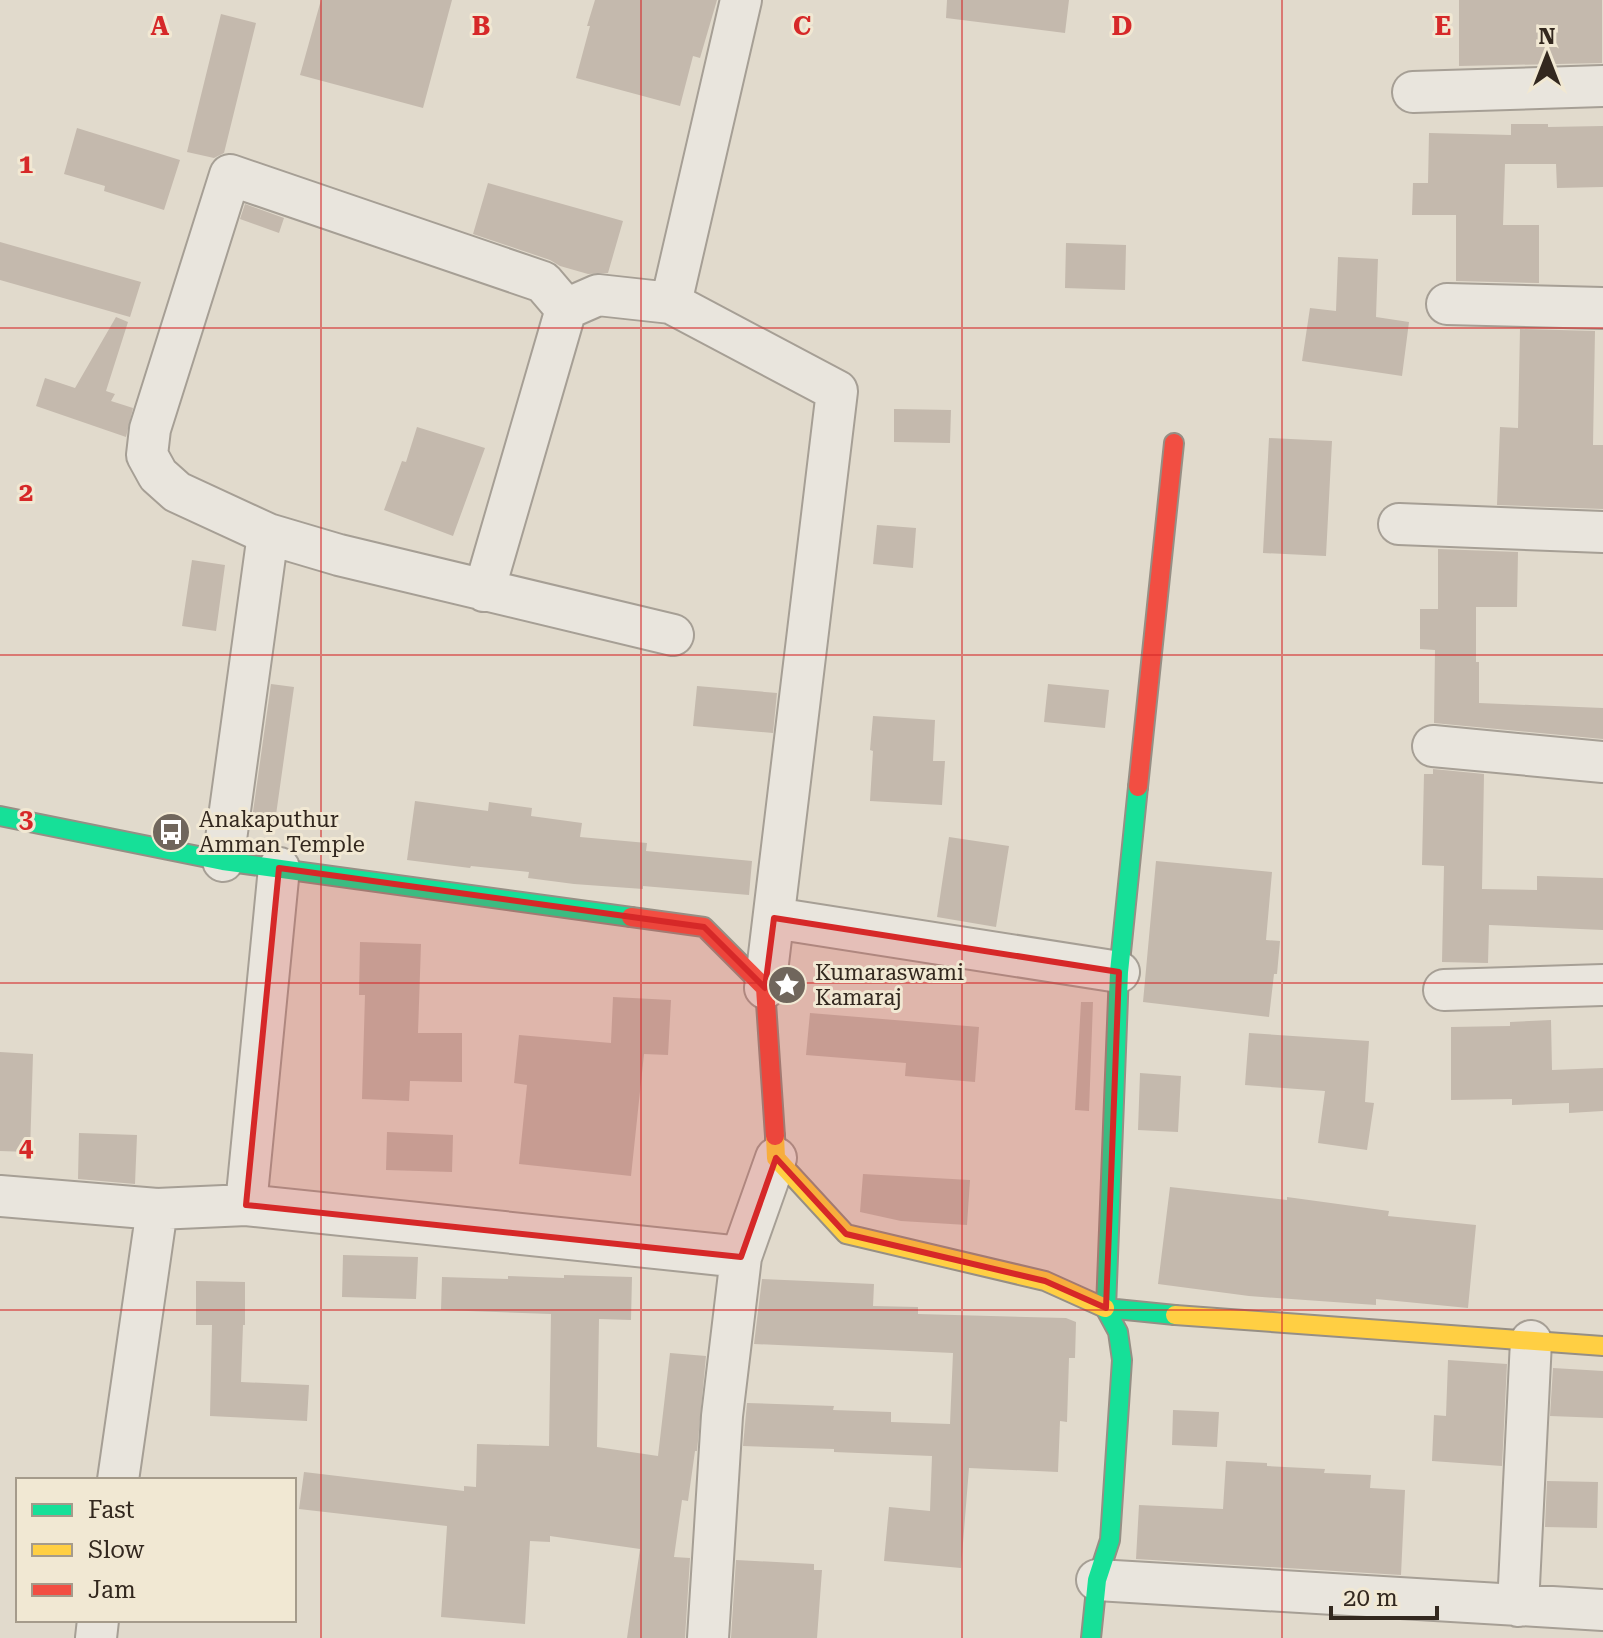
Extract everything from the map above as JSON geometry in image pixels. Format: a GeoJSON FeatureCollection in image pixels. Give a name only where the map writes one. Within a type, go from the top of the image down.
{"type":"FeatureCollection","features":[{"type":"Feature","properties":{"kind":"main road"},"geometry":{"type":"LineString","coordinates":[[1101,1346],[1106,1308],[1119,972],[1174,443]]}},
{"type":"Feature","properties":{"kind":"main road"},"geometry":{"type":"LineString","coordinates":[[0,816],[223,861],[704,927],[765,988],[776,1158],[846,1234],[1045,1281],[1106,1308],[1603,1346]]}},
{"type":"Feature","properties":{"kind":"main road"},"geometry":{"type":"LineString","coordinates":[[1091,1638],[1097,1580],[1110,1540],[1122,1360],[1118,1332],[1106,1308]]}},
{"type":"Feature","properties":{"kind":"main road"},"geometry":{"type":"LineString","coordinates":[[1090,1539],[1097,1580]]}},
{"type":"Feature","properties":{"kind":"street"},"geometry":{"type":"LineString","coordinates":[[671,303],[741,0]]}},
{"type":"Feature","properties":{"kind":"street"},"geometry":{"type":"LineString","coordinates":[[1413,92],[1603,86]]}},
{"type":"Feature","properties":{"kind":"street"},"geometry":{"type":"LineString","coordinates":[[566,309],[543,282],[230,175],[150,429],[147,455],[158,475],[177,492],[268,534],[339,555],[673,635]]}},
{"type":"Feature","properties":{"kind":"street"},"geometry":{"type":"LineString","coordinates":[[566,309],[598,295],[671,303],[837,391],[765,988]]}},
{"type":"Feature","properties":{"kind":"street"},"geometry":{"type":"LineString","coordinates":[[1447,304],[1603,308]]}},
{"type":"Feature","properties":{"kind":"street"},"geometry":{"type":"LineString","coordinates":[[484,591],[566,309]]}},
{"type":"Feature","properties":{"kind":"street"},"geometry":{"type":"LineString","coordinates":[[1399,524],[1603,532]]}},
{"type":"Feature","properties":{"kind":"street"},"geometry":{"type":"LineString","coordinates":[[223,861],[268,534]]}},
{"type":"Feature","properties":{"kind":"street"},"geometry":{"type":"LineString","coordinates":[[1433,746],[1603,762]]}},
{"type":"Feature","properties":{"kind":"street"},"geometry":{"type":"LineString","coordinates":[[246,1205],[279,868]]}},
{"type":"Feature","properties":{"kind":"street"},"geometry":{"type":"LineString","coordinates":[[774,918],[1119,972]]}},
{"type":"Feature","properties":{"kind":"street"},"geometry":{"type":"LineString","coordinates":[[1444,990],[1603,985]]}},
{"type":"Feature","properties":{"kind":"street"},"geometry":{"type":"LineString","coordinates":[[708,1638],[722,1416],[741,1257],[776,1158]]}},
{"type":"Feature","properties":{"kind":"street"},"geometry":{"type":"LineString","coordinates":[[0,1196],[157,1209],[246,1205],[741,1257]]}},
{"type":"Feature","properties":{"kind":"street"},"geometry":{"type":"LineString","coordinates":[[118,1478],[157,1209]]}},
{"type":"Feature","properties":{"kind":"street"},"geometry":{"type":"LineString","coordinates":[[1518,1606],[1531,1341]]}},
{"type":"Feature","properties":{"kind":"street"},"geometry":{"type":"LineString","coordinates":[[1097,1580],[1603,1610]]}},
{"type":"Feature","properties":{"kind":"highlighted area"},"geometry":{"type":"Polygon","coordinates":[[[279,868],[704,927],[765,988],[774,918],[1119,972],[1106,1308],[1045,1281],[846,1234],[776,1158],[741,1257],[246,1205],[279,868]]]}},
{"type":"Feature","properties":{"kind":"building"},"geometry":{"type":"Polygon","coordinates":[[[321,0],[452,0],[423,108],[300,75],[321,0]]]}},
{"type":"Feature","properties":{"kind":"building"},"geometry":{"type":"Polygon","coordinates":[[[595,0],[717,0],[700,58],[693,56],[680,106],[576,78],[595,0]]]}},
{"type":"Feature","properties":{"kind":"building"},"geometry":{"type":"Polygon","coordinates":[[[947,0],[1069,0],[1065,33],[946,18],[947,0]]]}},
{"type":"Feature","properties":{"kind":"building"},"geometry":{"type":"Polygon","coordinates":[[[1459,0],[1602,0],[1602,63],[1459,66],[1459,0]]]}},
{"type":"Feature","properties":{"kind":"building"},"geometry":{"type":"Polygon","coordinates":[[[221,14],[256,23],[224,153],[214,158],[187,152],[221,14]]]}},
{"type":"Feature","properties":{"kind":"building"},"geometry":{"type":"Polygon","coordinates":[[[1511,124],[1603,126],[1603,187],[1557,188],[1556,164],[1505,164],[1503,225],[1539,225],[1539,283],[1456,281],[1456,215],[1412,215],[1413,183],[1428,183],[1429,133],[1511,135],[1511,124]]]}},
{"type":"Feature","properties":{"kind":"building"},"geometry":{"type":"Polygon","coordinates":[[[77,128],[180,160],[164,210],[104,191],[105,186],[64,174],[77,128]]]}},
{"type":"Feature","properties":{"kind":"building"},"geometry":{"type":"Polygon","coordinates":[[[488,183],[623,221],[608,273],[588,274],[560,266],[473,234],[488,183]]]}},
{"type":"Feature","properties":{"kind":"building"},"geometry":{"type":"Polygon","coordinates":[[[245,204],[284,218],[279,233],[240,219],[245,204]]]}},
{"type":"Feature","properties":{"kind":"building"},"geometry":{"type":"Polygon","coordinates":[[[0,242],[141,282],[130,317],[0,280],[0,242]]]}},
{"type":"Feature","properties":{"kind":"building"},"geometry":{"type":"Polygon","coordinates":[[[1066,243],[1126,245],[1125,290],[1065,288],[1066,243]]]}},
{"type":"Feature","properties":{"kind":"building"},"geometry":{"type":"Polygon","coordinates":[[[1338,257],[1378,259],[1376,317],[1409,322],[1402,376],[1302,361],[1310,308],[1336,311],[1338,257]]]}},
{"type":"Feature","properties":{"kind":"building"},"geometry":{"type":"Polygon","coordinates":[[[116,317],[128,322],[106,391],[115,394],[111,401],[133,408],[126,437],[36,406],[45,378],[75,388],[116,317]]]}},
{"type":"Feature","properties":{"kind":"building"},"geometry":{"type":"Polygon","coordinates":[[[1520,329],[1595,331],[1593,445],[1603,445],[1603,509],[1497,505],[1500,427],[1518,428],[1520,329]]]}},
{"type":"Feature","properties":{"kind":"building"},"geometry":{"type":"Polygon","coordinates":[[[894,409],[951,410],[950,443],[894,442],[894,409]]]}},
{"type":"Feature","properties":{"kind":"building"},"geometry":{"type":"Polygon","coordinates":[[[417,427],[485,448],[453,536],[384,510],[402,461],[406,462],[417,427]]]}},
{"type":"Feature","properties":{"kind":"building"},"geometry":{"type":"Polygon","coordinates":[[[1269,438],[1332,441],[1326,556],[1263,553],[1269,438]]]}},
{"type":"Feature","properties":{"kind":"building"},"geometry":{"type":"Polygon","coordinates":[[[877,525],[916,528],[913,568],[873,564],[877,525]]]}},
{"type":"Feature","properties":{"kind":"building"},"geometry":{"type":"Polygon","coordinates":[[[1438,549],[1518,552],[1517,607],[1476,607],[1479,703],[1603,708],[1603,739],[1434,723],[1435,650],[1420,649],[1420,609],[1438,609],[1438,549]]]}},
{"type":"Feature","properties":{"kind":"building"},"geometry":{"type":"Polygon","coordinates":[[[192,560],[225,565],[216,631],[182,626],[192,560]]]}},
{"type":"Feature","properties":{"kind":"building"},"geometry":{"type":"Polygon","coordinates":[[[271,684],[294,687],[275,822],[252,819],[271,684]]]}},
{"type":"Feature","properties":{"kind":"building"},"geometry":{"type":"Polygon","coordinates":[[[1048,684],[1109,690],[1105,728],[1044,722],[1048,684]]]}},
{"type":"Feature","properties":{"kind":"building"},"geometry":{"type":"Polygon","coordinates":[[[697,686],[777,693],[773,733],[693,726],[697,686]]]}},
{"type":"Feature","properties":{"kind":"building"},"geometry":{"type":"Polygon","coordinates":[[[873,716],[935,720],[933,761],[945,761],[942,805],[870,801],[873,716]]]}},
{"type":"Feature","properties":{"kind":"building"},"geometry":{"type":"Polygon","coordinates":[[[1433,769],[1484,774],[1482,889],[1537,890],[1537,876],[1603,878],[1603,930],[1489,925],[1488,963],[1442,962],[1444,866],[1422,865],[1424,774],[1433,774],[1433,769]]]}},
{"type":"Feature","properties":{"kind":"building"},"geometry":{"type":"Polygon","coordinates":[[[415,801],[488,811],[489,802],[532,808],[531,816],[582,823],[580,837],[647,843],[646,851],[752,861],[749,895],[574,884],[528,878],[529,872],[407,860],[415,801]]]}},
{"type":"Feature","properties":{"kind":"building"},"geometry":{"type":"Polygon","coordinates":[[[949,837],[1009,846],[996,927],[937,917],[949,837]]]}},
{"type":"Feature","properties":{"kind":"building"},"geometry":{"type":"Polygon","coordinates":[[[1156,861],[1272,872],[1266,940],[1280,941],[1269,1017],[1143,1002],[1156,861]]]}},
{"type":"Feature","properties":{"kind":"building"},"geometry":{"type":"Polygon","coordinates":[[[360,942],[421,944],[418,1033],[462,1033],[462,1082],[410,1081],[409,1101],[362,1099],[365,995],[359,995],[360,942]]]}},
{"type":"Feature","properties":{"kind":"building"},"geometry":{"type":"Polygon","coordinates":[[[613,997],[671,1000],[668,1055],[644,1054],[631,1176],[519,1164],[527,1085],[514,1083],[519,1035],[611,1043],[613,997]]]}},
{"type":"Feature","properties":{"kind":"building"},"geometry":{"type":"Polygon","coordinates":[[[1081,1002],[1093,1002],[1089,1111],[1075,1110],[1081,1002]]]}},
{"type":"Feature","properties":{"kind":"building"},"geometry":{"type":"Polygon","coordinates":[[[810,1013],[979,1027],[975,1082],[905,1076],[906,1063],[806,1055],[810,1013]]]}},
{"type":"Feature","properties":{"kind":"building"},"geometry":{"type":"Polygon","coordinates":[[[1551,1020],[1552,1070],[1603,1068],[1603,1111],[1569,1113],[1569,1103],[1512,1105],[1512,1099],[1451,1100],[1451,1027],[1510,1026],[1510,1022],[1551,1020]]]}},
{"type":"Feature","properties":{"kind":"building"},"geometry":{"type":"Polygon","coordinates":[[[1249,1033],[1369,1041],[1365,1102],[1374,1103],[1367,1150],[1318,1143],[1325,1091],[1245,1085],[1249,1033]]]}},
{"type":"Feature","properties":{"kind":"building"},"geometry":{"type":"Polygon","coordinates":[[[0,1052],[33,1054],[30,1152],[0,1151],[0,1052]]]}},
{"type":"Feature","properties":{"kind":"building"},"geometry":{"type":"Polygon","coordinates":[[[1140,1073],[1181,1076],[1178,1132],[1138,1130],[1140,1073]]]}},
{"type":"Feature","properties":{"kind":"building"},"geometry":{"type":"Polygon","coordinates":[[[387,1132],[453,1135],[452,1172],[386,1170],[387,1132]]]}},
{"type":"Feature","properties":{"kind":"building"},"geometry":{"type":"Polygon","coordinates":[[[79,1133],[137,1135],[135,1184],[78,1179],[79,1133]]]}},
{"type":"Feature","properties":{"kind":"building"},"geometry":{"type":"Polygon","coordinates":[[[863,1174],[970,1180],[967,1225],[901,1221],[860,1212],[863,1174]]]}},
{"type":"Feature","properties":{"kind":"building"},"geometry":{"type":"Polygon","coordinates":[[[1170,1187],[1287,1200],[1287,1197],[1389,1211],[1388,1216],[1476,1225],[1468,1308],[1376,1299],[1376,1305],[1249,1296],[1158,1284],[1170,1187]]]}},
{"type":"Feature","properties":{"kind":"building"},"geometry":{"type":"Polygon","coordinates":[[[343,1255],[418,1257],[416,1299],[342,1297],[343,1255]]]}},
{"type":"Feature","properties":{"kind":"building"},"geometry":{"type":"Polygon","coordinates":[[[564,1275],[632,1277],[631,1320],[599,1319],[597,1447],[658,1456],[670,1353],[706,1356],[697,1451],[688,1501],[682,1500],[674,1557],[690,1558],[685,1638],[627,1638],[640,1549],[550,1536],[550,1542],[530,1541],[525,1624],[441,1617],[447,1526],[299,1509],[304,1472],[464,1491],[464,1486],[476,1487],[477,1444],[549,1446],[551,1314],[441,1310],[442,1277],[508,1279],[508,1276],[564,1278],[564,1275]]]}},
{"type":"Feature","properties":{"kind":"building"},"geometry":{"type":"Polygon","coordinates":[[[762,1279],[874,1284],[873,1306],[918,1307],[918,1314],[1066,1318],[1076,1322],[1075,1358],[1069,1358],[1067,1422],[1060,1421],[1058,1472],[969,1468],[961,1568],[884,1561],[889,1507],[930,1511],[932,1456],[743,1446],[747,1403],[834,1406],[833,1410],[891,1412],[891,1422],[950,1424],[953,1353],[754,1344],[762,1279]]]}},
{"type":"Feature","properties":{"kind":"building"},"geometry":{"type":"Polygon","coordinates":[[[196,1281],[245,1282],[241,1382],[309,1385],[307,1421],[210,1416],[212,1325],[196,1325],[196,1281]]]}},
{"type":"Feature","properties":{"kind":"building"},"geometry":{"type":"Polygon","coordinates":[[[1448,1360],[1507,1364],[1502,1466],[1432,1461],[1434,1415],[1446,1416],[1448,1360]]]}},
{"type":"Feature","properties":{"kind":"building"},"geometry":{"type":"Polygon","coordinates":[[[1553,1368],[1603,1371],[1603,1418],[1550,1416],[1553,1368]]]}},
{"type":"Feature","properties":{"kind":"building"},"geometry":{"type":"Polygon","coordinates":[[[1173,1410],[1219,1412],[1217,1447],[1172,1445],[1173,1410]]]}},
{"type":"Feature","properties":{"kind":"building"},"geometry":{"type":"Polygon","coordinates":[[[1226,1461],[1325,1469],[1324,1473],[1371,1475],[1370,1488],[1405,1490],[1401,1575],[1136,1559],[1139,1505],[1223,1509],[1226,1461]]]}},
{"type":"Feature","properties":{"kind":"building"},"geometry":{"type":"Polygon","coordinates":[[[1547,1481],[1598,1482],[1597,1528],[1545,1527],[1547,1481]]]}},
{"type":"Feature","properties":{"kind":"building"},"geometry":{"type":"Polygon","coordinates":[[[736,1560],[814,1564],[814,1570],[822,1570],[817,1638],[731,1638],[736,1560]]]}},
{"type":"Feature","properties":{"kind":"traffic: fast"},"geometry":{"type":"LineString","coordinates":[[1138,787],[1119,972],[1106,1308],[1175,1315]]}},
{"type":"Feature","properties":{"kind":"traffic: fast"},"geometry":{"type":"LineString","coordinates":[[0,816],[223,861],[631,917]]}},
{"type":"Feature","properties":{"kind":"traffic: fast"},"geometry":{"type":"LineString","coordinates":[[1091,1638],[1097,1580],[1110,1540],[1122,1360],[1118,1332],[1105,1308]]}},
{"type":"Feature","properties":{"kind":"traffic: slow"},"geometry":{"type":"LineString","coordinates":[[775,1136],[776,1158],[846,1234],[1045,1281],[1105,1308]]}},
{"type":"Feature","properties":{"kind":"traffic: slow"},"geometry":{"type":"LineString","coordinates":[[1175,1315],[1603,1346]]}},
{"type":"Feature","properties":{"kind":"traffic: jam"},"geometry":{"type":"LineString","coordinates":[[1138,787],[1174,443]]}},
{"type":"Feature","properties":{"kind":"traffic: jam"},"geometry":{"type":"LineString","coordinates":[[631,917],[704,927],[765,988],[775,1136]]}},
{"type":"Feature","properties":{"kind":"place","name":"Anakaputhur Amman Temple"},"geometry":{"type":"Point","coordinates":[171,832]}},
{"type":"Feature","properties":{"kind":"place","name":"Kumaraswami Kamaraj"},"geometry":{"type":"Point","coordinates":[787,985]}}]}
